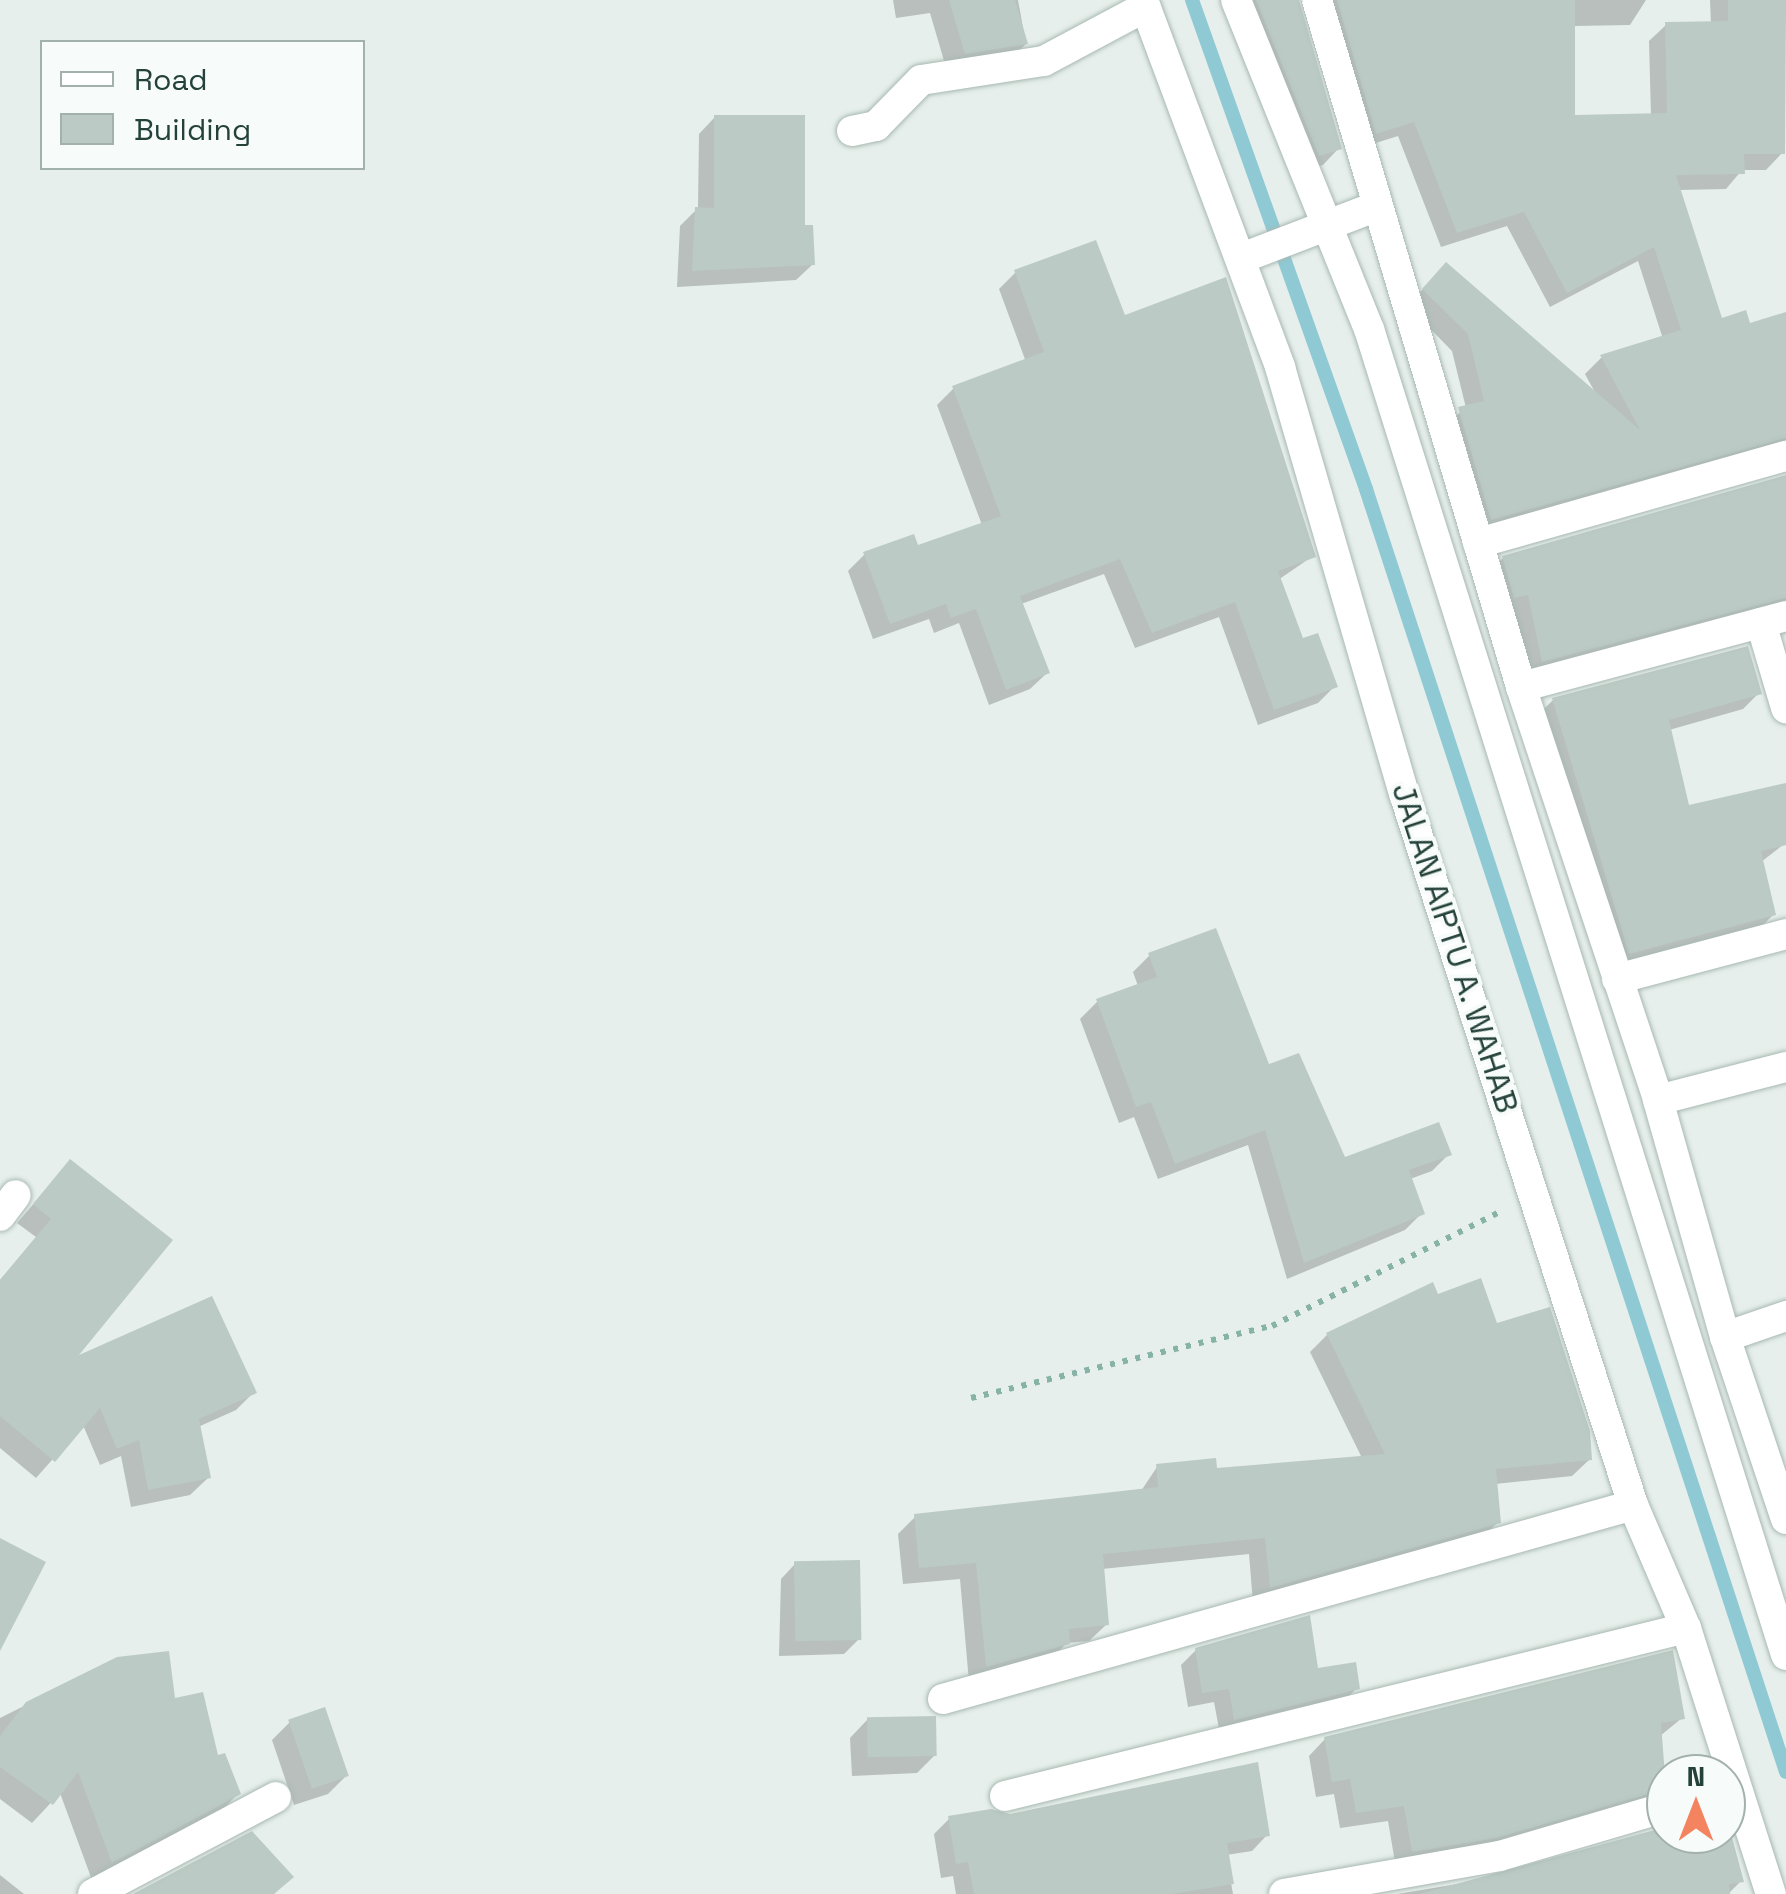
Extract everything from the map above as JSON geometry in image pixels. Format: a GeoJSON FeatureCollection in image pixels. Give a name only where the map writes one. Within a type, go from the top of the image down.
{"type":"FeatureCollection","features":[{"type":"Feature","properties":{"kind":"street"},"geometry":{"type":"LineString","coordinates":[[1236,0],[1321,226],[1369,329],[1780,1616],[1786,1655]]}},
{"type":"Feature","properties":{"kind":"street"},"geometry":{"type":"LineString","coordinates":[[1317,0],[1375,207],[1521,688],[1658,1100],[1725,1337],[1777,1463],[1786,1519]]}},
{"type":"Feature","properties":{"kind":"street"},"geometry":{"type":"LineString","coordinates":[[852,131],[886,119],[921,80],[1044,61],[1144,3]]}},
{"type":"Feature","properties":{"kind":"street","name":"JALAN AIPTU A. WAHAB"},"geometry":{"type":"LineString","coordinates":[[1144,3],[1248,255],[1405,796],[1633,1506],[1686,1628],[1721,1754]]}},
{"type":"Feature","properties":{"kind":"street"},"geometry":{"type":"LineString","coordinates":[[1248,255],[1375,207]]}},
{"type":"Feature","properties":{"kind":"street"},"geometry":{"type":"LineString","coordinates":[[1478,544],[1786,456]]}},
{"type":"Feature","properties":{"kind":"street"},"geometry":{"type":"LineString","coordinates":[[1521,688],[1774,620],[1786,708]]}},
{"type":"Feature","properties":{"kind":"street"},"geometry":{"type":"LineString","coordinates":[[1616,979],[1786,934]]}},
{"type":"Feature","properties":{"kind":"street"},"geometry":{"type":"LineString","coordinates":[[1658,1100],[1786,1067]]}},
{"type":"Feature","properties":{"kind":"street"},"geometry":{"type":"LineString","coordinates":[[1725,1337],[1786,1316]]}},
{"type":"Feature","properties":{"kind":"street"},"geometry":{"type":"LineString","coordinates":[[943,1699],[1633,1506]]}},
{"type":"Feature","properties":{"kind":"street"},"geometry":{"type":"LineString","coordinates":[[1005,1796],[1686,1628]]}},
{"type":"Feature","properties":{"kind":"street"},"geometry":{"type":"LineString","coordinates":[[101,1892],[276,1797]]}},
{"type":"Feature","properties":{"kind":"street"},"geometry":{"type":"LineString","coordinates":[[1284,1894],[1500,1856],[1646,1813]]}},
{"type":"Feature","properties":{"kind":"street","name":"JALAN AIPTU A. WAHAB"},"geometry":{"type":"LineString","coordinates":[[1746,1827],[1772,1894]]}},
{"type":"Feature","properties":{"kind":"path"},"geometry":{"type":"LineString","coordinates":[[970,1398],[1272,1326],[1535,1195]]}},
{"type":"Feature","properties":{"kind":"building"},"geometry":{"type":"Polygon","coordinates":[[[949,0],[1015,0],[1028,44],[965,54],[949,0]]]}},
{"type":"Feature","properties":{"kind":"building"},"geometry":{"type":"Polygon","coordinates":[[[1256,0],[1299,0],[1342,149],[1319,156],[1256,0]]]}},
{"type":"Feature","properties":{"kind":"building"},"geometry":{"type":"Polygon","coordinates":[[[1337,0],[1575,0],[1575,115],[1667,113],[1665,22],[1728,21],[1728,0],[1786,0],[1785,154],[1744,154],[1745,174],[1676,175],[1722,318],[1746,310],[1750,323],[1786,312],[1786,438],[1491,520],[1458,407],[1484,401],[1468,334],[1422,289],[1446,262],[1640,430],[1600,355],[1681,330],[1654,247],[1567,293],[1524,212],[1457,233],[1414,122],[1376,134],[1337,0]]]}},
{"type":"Feature","properties":{"kind":"building"},"geometry":{"type":"Polygon","coordinates":[[[714,115],[805,115],[805,225],[813,225],[815,265],[692,271],[695,207],[714,208],[714,115]]]}},
{"type":"Feature","properties":{"kind":"building"},"geometry":{"type":"Polygon","coordinates":[[[1096,240],[1125,315],[1226,277],[1316,557],[1278,571],[1303,638],[1318,633],[1338,687],[1274,710],[1235,602],[1152,633],[1120,559],[1020,596],[1050,673],[1006,690],[976,609],[951,618],[946,604],[890,624],[863,552],[914,534],[918,545],[1001,516],[952,386],[1044,352],[1014,270],[1096,240]]]}},
{"type":"Feature","properties":{"kind":"building"},"geometry":{"type":"Polygon","coordinates":[[[1786,475],[1786,598],[1542,662],[1528,595],[1514,598],[1502,556],[1786,475]]]}},
{"type":"Feature","properties":{"kind":"building"},"geometry":{"type":"Polygon","coordinates":[[[1748,646],[1762,694],[1669,720],[1689,805],[1786,783],[1786,845],[1761,851],[1776,915],[1629,954],[1552,698],[1748,646]]]}},
{"type":"Feature","properties":{"kind":"building"},"geometry":{"type":"Polygon","coordinates":[[[1216,928],[1269,1064],[1299,1053],[1345,1157],[1439,1122],[1452,1155],[1409,1170],[1425,1214],[1304,1263],[1265,1130],[1175,1164],[1151,1102],[1136,1107],[1096,999],[1157,977],[1148,953],[1216,928]]]}},
{"type":"Feature","properties":{"kind":"building"},"geometry":{"type":"Polygon","coordinates":[[[70,1159],[173,1240],[79,1355],[212,1296],[257,1393],[199,1419],[211,1478],[148,1490],[139,1440],[117,1449],[100,1408],[55,1462],[0,1416],[0,1280],[51,1219],[33,1204],[70,1159]]]}},
{"type":"Feature","properties":{"kind":"building"},"geometry":{"type":"Polygon","coordinates":[[[1481,1278],[1497,1323],[1550,1307],[1590,1431],[1592,1460],[1496,1469],[1501,1523],[1270,1588],[1265,1538],[1103,1554],[1109,1625],[1069,1629],[1070,1644],[986,1667],[976,1563],[919,1568],[914,1514],[1158,1487],[1156,1464],[1216,1458],[1217,1468],[1385,1454],[1326,1333],[1433,1282],[1438,1294],[1481,1278]]]}},
{"type":"Feature","properties":{"kind":"building"},"geometry":{"type":"Polygon","coordinates":[[[0,1538],[46,1562],[0,1651],[0,1538]]]}},
{"type":"Feature","properties":{"kind":"building"},"geometry":{"type":"Polygon","coordinates":[[[860,1560],[861,1640],[795,1641],[794,1561],[860,1560]]]}},
{"type":"Feature","properties":{"kind":"building"},"geometry":{"type":"Polygon","coordinates":[[[1310,1615],[1318,1668],[1356,1662],[1360,1689],[1234,1720],[1229,1689],[1202,1693],[1195,1648],[1310,1615]]]}},
{"type":"Feature","properties":{"kind":"building"},"geometry":{"type":"Polygon","coordinates":[[[1673,1650],[1685,1719],[1661,1723],[1663,1754],[1646,1754],[1646,1795],[1496,1838],[1412,1852],[1404,1806],[1356,1813],[1350,1779],[1332,1782],[1324,1737],[1673,1650]]]}},
{"type":"Feature","properties":{"kind":"building"},"geometry":{"type":"Polygon","coordinates":[[[169,1651],[175,1698],[203,1692],[218,1755],[225,1753],[241,1794],[112,1863],[78,1772],[53,1805],[0,1767],[0,1736],[26,1702],[117,1657],[169,1651]]]}},
{"type":"Feature","properties":{"kind":"building"},"geometry":{"type":"Polygon","coordinates":[[[325,1707],[349,1776],[312,1789],[288,1720],[325,1707]]]}},
{"type":"Feature","properties":{"kind":"building"},"geometry":{"type":"Polygon","coordinates":[[[936,1716],[937,1756],[868,1757],[867,1717],[936,1716]]]}},
{"type":"Feature","properties":{"kind":"building"},"geometry":{"type":"Polygon","coordinates":[[[1258,1762],[1270,1836],[1227,1843],[1234,1884],[1172,1894],[974,1894],[968,1862],[956,1864],[948,1816],[991,1809],[1010,1814],[1258,1762]]]}},
{"type":"Feature","properties":{"kind":"building"},"geometry":{"type":"Polygon","coordinates":[[[252,1831],[294,1877],[274,1894],[133,1894],[252,1831]]]}},
{"type":"Feature","properties":{"kind":"building"},"geometry":{"type":"Polygon","coordinates":[[[1646,1832],[1646,1854],[1736,1854],[1744,1882],[1729,1884],[1730,1894],[1419,1894],[1646,1832]]]}},
{"type":"Feature","properties":{"kind":"waterway"},"geometry":{"type":"LineString","coordinates":[[1192,0],[1366,489],[1786,1772]]}}]}
